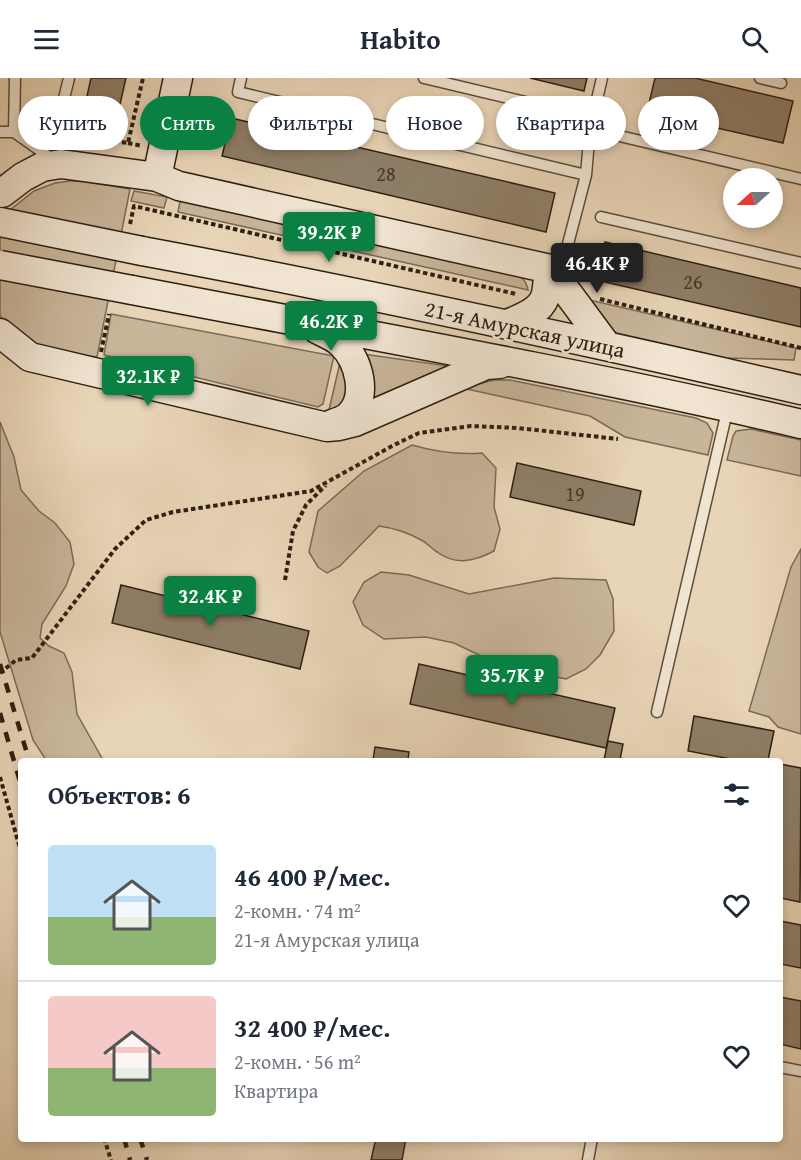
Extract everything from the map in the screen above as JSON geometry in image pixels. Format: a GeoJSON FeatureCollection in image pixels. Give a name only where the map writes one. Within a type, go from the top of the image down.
{"type":"FeatureCollection","features":[{"type":"Feature","properties":{"kind":"main road"},"geometry":{"type":"LineString","coordinates":[[157,177],[178,78]]}},
{"type":"Feature","properties":{"kind":"main road"},"geometry":{"type":"LineString","coordinates":[[2,193],[23,177],[42,167],[61,164],[157,177],[179,186],[550,269],[607,346]]}},
{"type":"Feature","properties":{"kind":"main road","name":"21-я Амурская улица"},"geometry":{"type":"LineString","coordinates":[[0,222],[507,324],[801,390]]}},
{"type":"Feature","properties":{"kind":"main road","name":"21-я Амурская улица"},"geometry":{"type":"LineString","coordinates":[[0,265],[524,364],[801,424]]}},
{"type":"Feature","properties":{"kind":"main road"},"geometry":{"type":"LineString","coordinates":[[507,324],[530,314],[541,304],[545,298],[550,269]]}},
{"type":"Feature","properties":{"kind":"main road"},"geometry":{"type":"LineString","coordinates":[[309,324],[340,343],[353,359],[359,378],[360,394],[354,409],[347,417],[327,427]]}},
{"type":"Feature","properties":{"kind":"main road"},"geometry":{"type":"LineString","coordinates":[[0,333],[30,357],[327,427],[355,422],[486,364],[524,364]]}},
{"type":"Feature","properties":{"kind":"lane"},"geometry":{"type":"LineString","coordinates":[[14,132],[15,78]]}},
{"type":"Feature","properties":{"kind":"lane"},"geometry":{"type":"LineString","coordinates":[[65,96],[69,78]]}},
{"type":"Feature","properties":{"kind":"lane"},"geometry":{"type":"LineString","coordinates":[[241,78],[238,92],[586,175]]}},
{"type":"Feature","properties":{"kind":"lane"},"geometry":{"type":"LineString","coordinates":[[424,78],[500,96]]}},
{"type":"Feature","properties":{"kind":"lane"},"geometry":{"type":"LineString","coordinates":[[598,96],[602,78]]}},
{"type":"Feature","properties":{"kind":"lane"},"geometry":{"type":"LineString","coordinates":[[760,78],[781,84]]}},
{"type":"Feature","properties":{"kind":"lane"},"geometry":{"type":"LineString","coordinates":[[0,132],[14,132],[61,164]]}},
{"type":"Feature","properties":{"kind":"lane"},"geometry":{"type":"LineString","coordinates":[[626,138],[801,179]]}},
{"type":"Feature","properties":{"kind":"lane"},"geometry":{"type":"LineString","coordinates":[[550,269],[563,263],[586,175],[588,150]]}},
{"type":"Feature","properties":{"kind":"lane"},"geometry":{"type":"LineString","coordinates":[[601,217],[801,263]]}},
{"type":"Feature","properties":{"kind":"lane"},"geometry":{"type":"LineString","coordinates":[[657,712],[728,407]]}},
{"type":"Feature","properties":{"kind":"lane"},"geometry":{"type":"LineString","coordinates":[[783,1068],[801,1071]]}},
{"type":"Feature","properties":{"kind":"lane"},"geometry":{"type":"LineString","coordinates":[[588,1160],[591,1142]]}},
{"type":"Feature","properties":{"kind":"path"},"geometry":{"type":"LineString","coordinates":[[14,132],[43,132],[128,143],[143,78]]}},
{"type":"Feature","properties":{"kind":"path"},"geometry":{"type":"LineString","coordinates":[[130,224],[134,206],[517,294]]}},
{"type":"Feature","properties":{"kind":"path"},"geometry":{"type":"LineString","coordinates":[[627,306],[801,348]]}},
{"type":"Feature","properties":{"kind":"path"},"geometry":{"type":"LineString","coordinates":[[0,673],[16,660],[32,658],[115,549],[146,520],[173,512],[311,491],[419,433],[471,426],[518,428],[618,439]]}},
{"type":"Feature","properties":{"kind":"path"},"geometry":{"type":"LineString","coordinates":[[285,580],[293,531],[306,505],[329,482]]}},
{"type":"Feature","properties":{"kind":"path"},"geometry":{"type":"LineString","coordinates":[[0,777],[18,841]]}},
{"type":"Feature","properties":{"kind":"path"},"geometry":{"type":"LineString","coordinates":[[105,1142],[111,1160]]}},
{"type":"Feature","properties":{"kind":"shaded area"},"geometry":{"type":"Polygon","coordinates":[[[70,181],[130,189],[97,357],[75,355],[41,347],[4,322],[0,315],[0,225],[10,210],[34,191],[55,183],[70,181]]]}},
{"type":"Feature","properties":{"kind":"shaded area"},"geometry":{"type":"Polygon","coordinates":[[[134,191],[167,197],[164,208],[131,201],[134,191]]]}},
{"type":"Feature","properties":{"kind":"shaded area"},"geometry":{"type":"Polygon","coordinates":[[[180,201],[514,274],[524,280],[528,290],[178,212],[180,201]]]}},
{"type":"Feature","properties":{"kind":"shaded area"},"geometry":{"type":"Polygon","coordinates":[[[581,298],[796,348],[794,360],[726,358],[617,333],[605,327],[581,298]]]}},
{"type":"Feature","properties":{"kind":"shaded area"},"geometry":{"type":"Polygon","coordinates":[[[111,314],[334,356],[323,404],[318,407],[104,355],[111,314]]]}},
{"type":"Feature","properties":{"kind":"shaded area"},"geometry":{"type":"Polygon","coordinates":[[[363,354],[448,366],[369,400],[363,354]]]}},
{"type":"Feature","properties":{"kind":"shaded area"},"geometry":{"type":"Polygon","coordinates":[[[341,358],[350,397],[336,408],[329,410],[341,358]]]}},
{"type":"Feature","properties":{"kind":"shaded area"},"geometry":{"type":"Polygon","coordinates":[[[494,380],[510,380],[696,418],[707,423],[713,433],[708,455],[625,437],[590,416],[462,388],[494,380]]]}},
{"type":"Feature","properties":{"kind":"shaded area"},"geometry":{"type":"Polygon","coordinates":[[[0,422],[14,457],[21,490],[39,511],[55,523],[70,542],[74,564],[66,586],[42,624],[40,638],[49,646],[64,653],[72,672],[77,714],[102,758],[45,758],[33,740],[0,632],[0,422]]]}},
{"type":"Feature","properties":{"kind":"shaded area"},"geometry":{"type":"Polygon","coordinates":[[[751,429],[801,440],[801,476],[727,460],[736,431],[751,429]]]}},
{"type":"Feature","properties":{"kind":"shaded area"},"geometry":{"type":"Polygon","coordinates":[[[412,445],[464,454],[482,453],[496,468],[494,507],[500,529],[494,551],[473,559],[451,559],[435,551],[423,541],[379,526],[340,566],[327,573],[318,567],[309,552],[318,511],[364,471],[412,445]]]}},
{"type":"Feature","properties":{"kind":"shaded area"},"geometry":{"type":"Polygon","coordinates":[[[801,549],[801,734],[778,727],[769,717],[749,711],[791,567],[801,549]]]}},
{"type":"Feature","properties":{"kind":"shaded area"},"geometry":{"type":"Polygon","coordinates":[[[381,572],[409,575],[469,594],[554,578],[606,580],[613,599],[614,631],[600,655],[586,669],[566,679],[502,666],[454,643],[426,637],[384,639],[363,625],[353,602],[364,582],[381,572]]]}},
{"type":"Feature","properties":{"kind":"building"},"geometry":{"type":"Polygon","coordinates":[[[91,78],[126,78],[122,96],[87,96],[91,78]]]}},
{"type":"Feature","properties":{"kind":"building"},"geometry":{"type":"Polygon","coordinates":[[[530,78],[587,78],[584,91],[530,78]]]}},
{"type":"Feature","properties":{"kind":"building"},"geometry":{"type":"Polygon","coordinates":[[[655,78],[695,78],[793,101],[783,143],[719,128],[719,96],[651,96],[655,78]]]}},
{"type":"Feature","properties":{"kind":"building"},"geometry":{"type":"Polygon","coordinates":[[[236,119],[248,122],[248,150],[369,150],[555,193],[546,232],[222,156],[223,150],[236,150],[236,119]]]}},
{"type":"Feature","properties":{"kind":"building"},"geometry":{"type":"Polygon","coordinates":[[[605,242],[801,288],[801,327],[596,280],[605,242]]]}},
{"type":"Feature","properties":{"kind":"building"},"geometry":{"type":"Polygon","coordinates":[[[517,463],[641,491],[634,525],[510,497],[517,463]]]}},
{"type":"Feature","properties":{"kind":"building"},"geometry":{"type":"Polygon","coordinates":[[[121,585],[309,631],[300,669],[112,623],[121,585]]]}},
{"type":"Feature","properties":{"kind":"building"},"geometry":{"type":"Polygon","coordinates":[[[419,664],[615,708],[606,748],[410,704],[419,664]]]}},
{"type":"Feature","properties":{"kind":"building"},"geometry":{"type":"Polygon","coordinates":[[[694,716],[774,731],[768,758],[725,758],[688,751],[694,716]]]}},
{"type":"Feature","properties":{"kind":"building"},"geometry":{"type":"Polygon","coordinates":[[[608,741],[623,744],[620,758],[604,758],[608,741]]]}},
{"type":"Feature","properties":{"kind":"building"},"geometry":{"type":"Polygon","coordinates":[[[375,747],[409,752],[408,758],[373,758],[375,747]]]}},
{"type":"Feature","properties":{"kind":"building"},"geometry":{"type":"Polygon","coordinates":[[[783,765],[801,768],[800,902],[783,899],[783,765]]]}},
{"type":"Feature","properties":{"kind":"building"},"geometry":{"type":"Polygon","coordinates":[[[783,922],[801,925],[801,968],[783,965],[783,922]]]}},
{"type":"Feature","properties":{"kind":"building"},"geometry":{"type":"Polygon","coordinates":[[[783,998],[801,1001],[801,1049],[783,1045],[783,998]]]}},
{"type":"Feature","properties":{"kind":"building"},"geometry":{"type":"Polygon","coordinates":[[[375,1142],[405,1142],[402,1160],[371,1160],[375,1142]]]}},
{"type":"Feature","properties":{"kind":"railway"},"geometry":{"type":"LineString","coordinates":[[0,664],[28,758]]}},
{"type":"Feature","properties":{"kind":"railway"},"geometry":{"type":"LineString","coordinates":[[0,713],[18,775]]}},
{"type":"Feature","properties":{"kind":"railway"},"geometry":{"type":"LineString","coordinates":[[125,1142],[130,1160]]}},
{"type":"Feature","properties":{"kind":"railway"},"geometry":{"type":"LineString","coordinates":[[141,1142],[147,1160]]}}]}
